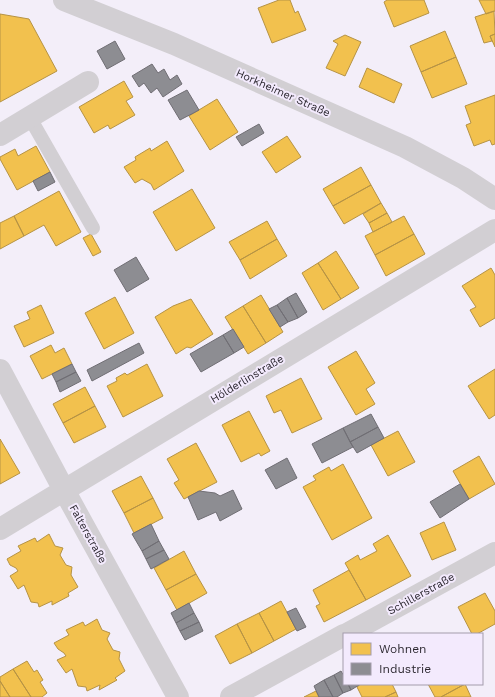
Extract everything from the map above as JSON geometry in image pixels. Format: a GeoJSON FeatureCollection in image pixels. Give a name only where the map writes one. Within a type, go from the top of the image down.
{"type":"FeatureCollection","features":[{"type":"Feature","properties":{"kind":"street","name":"Horkheimer Straße"},"geometry":{"type":"LineString","coordinates":[[64,0],[174,44],[404,148],[463,178],[495,200]]}},
{"type":"Feature","properties":{"kind":"street"},"geometry":{"type":"LineString","coordinates":[[0,135],[88,82]]}},
{"type":"Feature","properties":{"kind":"street","name":"Hölderlinstraße"},"geometry":{"type":"LineString","coordinates":[[0,529],[495,230]]}},
{"type":"Feature","properties":{"kind":"street","name":"Falterstraße"},"geometry":{"type":"LineString","coordinates":[[0,370],[178,697]]}},
{"type":"Feature","properties":{"kind":"street","name":"Schillerstraße"},"geometry":{"type":"LineString","coordinates":[[349,633],[495,553]]}},
{"type":"Feature","properties":{"kind":"street"},"geometry":{"type":"LineString","coordinates":[[231,697],[343,637]]}},
{"type":"Feature","properties":{"kind":"lane"},"geometry":{"type":"LineString","coordinates":[[30,118],[93,228]]}},
{"type":"Feature","properties":{"kind":"building: Wohnen"},"geometry":{"type":"Polygon","coordinates":[[[279,0],[290,0],[295,13],[298,11],[306,30],[272,43],[258,8],[279,0]]]}},
{"type":"Feature","properties":{"kind":"building: Wohnen"},"geometry":{"type":"Polygon","coordinates":[[[387,0],[424,0],[429,13],[394,27],[384,2],[387,0]]]}},
{"type":"Feature","properties":{"kind":"building: Wohnen"},"geometry":{"type":"Polygon","coordinates":[[[479,0],[495,0],[495,11],[486,14],[479,0]]]}},
{"type":"Feature","properties":{"kind":"building: Wohnen"},"geometry":{"type":"Polygon","coordinates":[[[494,11],[495,34],[490,36],[492,41],[484,43],[475,17],[494,11]]]}},
{"type":"Feature","properties":{"kind":"building: Wohnen"},"geometry":{"type":"Polygon","coordinates":[[[0,14],[29,19],[57,71],[0,102],[0,14]]]}},
{"type":"Feature","properties":{"kind":"building: Wohnen"},"geometry":{"type":"Polygon","coordinates":[[[445,31],[456,57],[421,72],[410,46],[445,31]]]}},
{"type":"Feature","properties":{"kind":"building: Wohnen"},"geometry":{"type":"Polygon","coordinates":[[[495,34],[495,47],[490,36],[495,34]]]}},
{"type":"Feature","properties":{"kind":"building: Wohnen"},"geometry":{"type":"Polygon","coordinates":[[[345,35],[361,42],[345,76],[326,68],[338,44],[333,41],[345,35]]]}},
{"type":"Feature","properties":{"kind":"building: Wohnen"},"geometry":{"type":"Polygon","coordinates":[[[456,57],[467,84],[432,98],[421,72],[456,57]]]}},
{"type":"Feature","properties":{"kind":"building: Wohnen"},"geometry":{"type":"Polygon","coordinates":[[[367,68],[402,84],[394,103],[359,87],[367,68]]]}},
{"type":"Feature","properties":{"kind":"building: Wohnen"},"geometry":{"type":"Polygon","coordinates":[[[124,81],[133,97],[126,101],[135,115],[110,129],[108,125],[94,133],[79,107],[124,81]]]}},
{"type":"Feature","properties":{"kind":"building: Wohnen"},"geometry":{"type":"Polygon","coordinates":[[[495,95],[495,144],[492,145],[490,140],[474,146],[466,125],[471,123],[465,106],[495,95]]]}},
{"type":"Feature","properties":{"kind":"building: Wohnen"},"geometry":{"type":"Polygon","coordinates":[[[217,99],[238,132],[210,150],[189,116],[217,99]]]}},
{"type":"Feature","properties":{"kind":"building: Wohnen"},"geometry":{"type":"Polygon","coordinates":[[[287,136],[301,157],[276,173],[262,152],[287,136]]]}},
{"type":"Feature","properties":{"kind":"building: Wohnen"},"geometry":{"type":"Polygon","coordinates":[[[167,141],[184,171],[154,190],[151,184],[142,179],[135,183],[124,167],[136,160],[135,157],[150,148],[151,151],[167,141]]]}},
{"type":"Feature","properties":{"kind":"building: Wohnen"},"geometry":{"type":"Polygon","coordinates":[[[36,146],[50,172],[17,190],[0,157],[15,149],[18,156],[36,146]]]}},
{"type":"Feature","properties":{"kind":"building: Wohnen"},"geometry":{"type":"Polygon","coordinates":[[[361,167],[371,185],[333,206],[323,189],[361,167]]]}},
{"type":"Feature","properties":{"kind":"building: Wohnen"},"geometry":{"type":"Polygon","coordinates":[[[371,185],[381,203],[344,224],[333,206],[371,185]]]}},
{"type":"Feature","properties":{"kind":"building: Wohnen"},"geometry":{"type":"Polygon","coordinates":[[[192,189],[215,228],[176,251],[153,212],[192,189]]]}},
{"type":"Feature","properties":{"kind":"building: Wohnen"},"geometry":{"type":"Polygon","coordinates":[[[59,191],[81,232],[56,246],[44,225],[24,236],[14,216],[59,191]]]}},
{"type":"Feature","properties":{"kind":"building: Wohnen"},"geometry":{"type":"Polygon","coordinates":[[[381,203],[387,213],[369,223],[363,214],[381,203]]]}},
{"type":"Feature","properties":{"kind":"building: Wohnen"},"geometry":{"type":"Polygon","coordinates":[[[387,213],[392,222],[373,232],[369,223],[387,213]]]}},
{"type":"Feature","properties":{"kind":"building: Wohnen"},"geometry":{"type":"Polygon","coordinates":[[[14,216],[24,236],[0,249],[0,223],[14,216]]]}},
{"type":"Feature","properties":{"kind":"building: Wohnen"},"geometry":{"type":"Polygon","coordinates":[[[404,216],[414,234],[375,255],[365,236],[404,216]]]}},
{"type":"Feature","properties":{"kind":"building: Wohnen"},"geometry":{"type":"Polygon","coordinates":[[[267,221],[277,239],[240,260],[229,242],[267,221]]]}},
{"type":"Feature","properties":{"kind":"building: Wohnen"},"geometry":{"type":"Polygon","coordinates":[[[91,234],[101,252],[93,256],[83,238],[91,234]]]}},
{"type":"Feature","properties":{"kind":"building: Wohnen"},"geometry":{"type":"Polygon","coordinates":[[[414,234],[425,254],[386,276],[375,255],[414,234]]]}},
{"type":"Feature","properties":{"kind":"building: Wohnen"},"geometry":{"type":"Polygon","coordinates":[[[277,239],[287,256],[250,279],[240,260],[277,239]]]}},
{"type":"Feature","properties":{"kind":"building: Wohnen"},"geometry":{"type":"Polygon","coordinates":[[[336,251],[359,288],[341,299],[318,263],[336,251]]]}},
{"type":"Feature","properties":{"kind":"building: Wohnen"},"geometry":{"type":"Polygon","coordinates":[[[318,263],[341,299],[323,310],[302,273],[318,263]]]}},
{"type":"Feature","properties":{"kind":"building: Wohnen"},"geometry":{"type":"Polygon","coordinates":[[[491,268],[495,275],[495,318],[480,327],[470,310],[476,307],[462,286],[491,268]]]}},
{"type":"Feature","properties":{"kind":"building: Wohnen"},"geometry":{"type":"Polygon","coordinates":[[[261,295],[283,332],[266,343],[243,306],[261,295]]]}},
{"type":"Feature","properties":{"kind":"building: Wohnen"},"geometry":{"type":"Polygon","coordinates":[[[115,297],[134,333],[104,349],[85,313],[115,297]]]}},
{"type":"Feature","properties":{"kind":"building: Wohnen"},"geometry":{"type":"Polygon","coordinates":[[[191,299],[213,334],[191,348],[187,347],[176,354],[155,317],[173,306],[191,299]]]}},
{"type":"Feature","properties":{"kind":"building: Wohnen"},"geometry":{"type":"Polygon","coordinates":[[[41,305],[54,333],[24,347],[14,326],[30,319],[27,312],[41,305]]]}},
{"type":"Feature","properties":{"kind":"building: Wohnen"},"geometry":{"type":"Polygon","coordinates":[[[243,306],[266,343],[248,354],[225,317],[243,306]]]}},
{"type":"Feature","properties":{"kind":"building: Wohnen"},"geometry":{"type":"Polygon","coordinates":[[[51,345],[55,353],[64,348],[72,364],[42,379],[30,356],[51,345]]]}},
{"type":"Feature","properties":{"kind":"building: Wohnen"},"geometry":{"type":"Polygon","coordinates":[[[356,351],[375,383],[366,389],[375,404],[356,415],[328,367],[356,351]]]}},
{"type":"Feature","properties":{"kind":"building: Wohnen"},"geometry":{"type":"Polygon","coordinates":[[[147,364],[163,396],[123,417],[107,386],[117,381],[116,378],[125,373],[127,375],[147,364]]]}},
{"type":"Feature","properties":{"kind":"building: Wohnen"},"geometry":{"type":"Polygon","coordinates":[[[495,369],[495,415],[489,419],[468,386],[495,369]]]}},
{"type":"Feature","properties":{"kind":"building: Wohnen"},"geometry":{"type":"Polygon","coordinates":[[[301,378],[322,419],[292,433],[281,410],[274,413],[266,396],[301,378]]]}},
{"type":"Feature","properties":{"kind":"building: Wohnen"},"geometry":{"type":"Polygon","coordinates":[[[85,387],[95,406],[63,423],[53,404],[85,387]]]}},
{"type":"Feature","properties":{"kind":"building: Wohnen"},"geometry":{"type":"Polygon","coordinates":[[[95,406],[106,427],[74,443],[63,423],[95,406]]]}},
{"type":"Feature","properties":{"kind":"building: Wohnen"},"geometry":{"type":"Polygon","coordinates":[[[249,411],[270,451],[261,456],[259,453],[241,462],[222,425],[249,411]]]}},
{"type":"Feature","properties":{"kind":"building: Wohnen"},"geometry":{"type":"Polygon","coordinates":[[[398,431],[415,462],[388,476],[371,445],[398,431]]]}},
{"type":"Feature","properties":{"kind":"building: Wohnen"},"geometry":{"type":"Polygon","coordinates":[[[0,439],[20,473],[0,484],[0,439]]]}},
{"type":"Feature","properties":{"kind":"building: Wohnen"},"geometry":{"type":"Polygon","coordinates":[[[196,443],[217,482],[184,499],[174,483],[179,480],[167,459],[196,443]]]}},
{"type":"Feature","properties":{"kind":"building: Wohnen"},"geometry":{"type":"Polygon","coordinates":[[[479,456],[495,484],[469,499],[453,471],[479,456]]]}},
{"type":"Feature","properties":{"kind":"building: Wohnen"},"geometry":{"type":"Polygon","coordinates":[[[343,464],[372,518],[332,540],[303,487],[316,480],[313,476],[329,467],[331,471],[343,464]]]}},
{"type":"Feature","properties":{"kind":"building: Wohnen"},"geometry":{"type":"Polygon","coordinates":[[[141,476],[153,498],[124,513],[112,491],[141,476]]]}},
{"type":"Feature","properties":{"kind":"building: Wohnen"},"geometry":{"type":"Polygon","coordinates":[[[153,498],[163,518],[134,533],[124,513],[153,498]]]}},
{"type":"Feature","properties":{"kind":"building: Wohnen"},"geometry":{"type":"Polygon","coordinates":[[[444,522],[456,550],[432,560],[420,533],[444,522]]]}},
{"type":"Feature","properties":{"kind":"building: Wohnen"},"geometry":{"type":"Polygon","coordinates":[[[49,534],[55,546],[63,548],[60,555],[66,565],[72,567],[71,575],[78,587],[68,593],[69,596],[52,605],[52,601],[39,607],[38,603],[31,602],[24,585],[18,589],[10,576],[18,571],[10,565],[7,559],[21,551],[18,546],[35,538],[37,542],[49,534]]]}},
{"type":"Feature","properties":{"kind":"building: Wohnen"},"geometry":{"type":"Polygon","coordinates":[[[388,535],[411,576],[366,600],[345,563],[358,555],[360,560],[377,551],[373,544],[388,535]]]}},
{"type":"Feature","properties":{"kind":"building: Wohnen"},"geometry":{"type":"Polygon","coordinates":[[[184,551],[196,574],[166,590],[154,568],[184,551]]]}},
{"type":"Feature","properties":{"kind":"building: Wohnen"},"geometry":{"type":"Polygon","coordinates":[[[349,570],[366,600],[324,622],[316,606],[320,604],[313,590],[349,570]]]}},
{"type":"Feature","properties":{"kind":"building: Wohnen"},"geometry":{"type":"Polygon","coordinates":[[[196,574],[207,593],[177,610],[166,590],[196,574]]]}},
{"type":"Feature","properties":{"kind":"building: Wohnen"},"geometry":{"type":"Polygon","coordinates":[[[485,593],[495,611],[495,624],[479,633],[471,633],[458,607],[485,593]]]}},
{"type":"Feature","properties":{"kind":"building: Wohnen"},"geometry":{"type":"Polygon","coordinates":[[[281,601],[296,629],[274,641],[259,613],[281,601]]]}},
{"type":"Feature","properties":{"kind":"building: Wohnen"},"geometry":{"type":"Polygon","coordinates":[[[259,613],[274,641],[252,653],[237,624],[259,613]]]}},
{"type":"Feature","properties":{"kind":"building: Wohnen"},"geometry":{"type":"Polygon","coordinates":[[[97,619],[102,630],[110,633],[107,639],[113,650],[120,652],[119,659],[125,671],[115,678],[117,680],[99,690],[100,685],[87,691],[86,687],[78,686],[72,669],[66,673],[57,660],[66,656],[54,643],[69,635],[66,630],[83,622],[85,626],[97,619]]]}},
{"type":"Feature","properties":{"kind":"building: Wohnen"},"geometry":{"type":"Polygon","coordinates":[[[237,624],[252,653],[230,664],[215,636],[237,624]]]}},
{"type":"Feature","properties":{"kind":"building: Wohnen"},"geometry":{"type":"Polygon","coordinates":[[[27,661],[34,672],[37,670],[43,680],[40,682],[47,693],[42,697],[31,697],[13,669],[27,661]]]}},
{"type":"Feature","properties":{"kind":"building: Wohnen"},"geometry":{"type":"Polygon","coordinates":[[[13,669],[31,697],[10,697],[0,681],[0,677],[13,669]]]}},
{"type":"Feature","properties":{"kind":"building: Wohnen"},"geometry":{"type":"Polygon","coordinates":[[[0,681],[10,697],[0,697],[0,681]]]}},
{"type":"Feature","properties":{"kind":"building: Wohnen"},"geometry":{"type":"Polygon","coordinates":[[[360,685],[392,685],[396,692],[385,697],[362,697],[357,687],[360,685]]]}},
{"type":"Feature","properties":{"kind":"building: Wohnen"},"geometry":{"type":"Polygon","coordinates":[[[429,685],[463,685],[441,697],[435,697],[429,685]]]}},
{"type":"Feature","properties":{"kind":"building: Wohnen"},"geometry":{"type":"Polygon","coordinates":[[[465,685],[471,697],[441,697],[465,685]]]}},
{"type":"Feature","properties":{"kind":"building: Wohnen"},"geometry":{"type":"Polygon","coordinates":[[[316,691],[319,697],[304,697],[316,691]]]}},
{"type":"Feature","properties":{"kind":"building: Wohnen"},"geometry":{"type":"Polygon","coordinates":[[[396,692],[398,697],[385,697],[396,692]]]}},
{"type":"Feature","properties":{"kind":"building: Industrie"},"geometry":{"type":"Polygon","coordinates":[[[115,41],[125,59],[107,69],[97,51],[115,41]]]}},
{"type":"Feature","properties":{"kind":"building: Industrie"},"geometry":{"type":"Polygon","coordinates":[[[152,64],[158,73],[164,69],[170,80],[177,75],[182,84],[163,97],[157,88],[151,93],[144,83],[139,87],[132,76],[152,64]]]}},
{"type":"Feature","properties":{"kind":"building: Industrie"},"geometry":{"type":"Polygon","coordinates":[[[187,90],[199,110],[180,120],[168,100],[187,90]]]}},
{"type":"Feature","properties":{"kind":"building: Industrie"},"geometry":{"type":"Polygon","coordinates":[[[259,124],[264,133],[242,146],[236,137],[259,124]]]}},
{"type":"Feature","properties":{"kind":"building: Industrie"},"geometry":{"type":"Polygon","coordinates":[[[50,172],[55,182],[38,191],[33,181],[50,172]]]}},
{"type":"Feature","properties":{"kind":"building: Industrie"},"geometry":{"type":"Polygon","coordinates":[[[136,257],[149,279],[127,292],[114,270],[136,257]]]}},
{"type":"Feature","properties":{"kind":"building: Industrie"},"geometry":{"type":"Polygon","coordinates":[[[296,293],[307,312],[298,318],[287,298],[296,293]]]}},
{"type":"Feature","properties":{"kind":"building: Industrie"},"geometry":{"type":"Polygon","coordinates":[[[287,298],[298,318],[288,322],[277,305],[287,298]]]}},
{"type":"Feature","properties":{"kind":"building: Industrie"},"geometry":{"type":"Polygon","coordinates":[[[277,305],[288,322],[280,327],[269,309],[277,305]]]}},
{"type":"Feature","properties":{"kind":"building: Industrie"},"geometry":{"type":"Polygon","coordinates":[[[233,329],[244,347],[234,353],[223,335],[233,329]]]}},
{"type":"Feature","properties":{"kind":"building: Industrie"},"geometry":{"type":"Polygon","coordinates":[[[223,335],[234,353],[201,372],[190,354],[223,335]]]}},
{"type":"Feature","properties":{"kind":"building: Industrie"},"geometry":{"type":"Polygon","coordinates":[[[139,343],[144,353],[92,381],[87,370],[139,343]]]}},
{"type":"Feature","properties":{"kind":"building: Industrie"},"geometry":{"type":"Polygon","coordinates":[[[72,364],[76,372],[56,382],[52,374],[72,364]]]}},
{"type":"Feature","properties":{"kind":"building: Industrie"},"geometry":{"type":"Polygon","coordinates":[[[76,372],[81,381],[60,392],[56,382],[76,372]]]}},
{"type":"Feature","properties":{"kind":"building: Industrie"},"geometry":{"type":"Polygon","coordinates":[[[371,414],[378,427],[350,442],[343,428],[371,414]]]}},
{"type":"Feature","properties":{"kind":"building: Industrie"},"geometry":{"type":"Polygon","coordinates":[[[378,427],[384,438],[357,453],[350,442],[378,427]]]}},
{"type":"Feature","properties":{"kind":"building: Industrie"},"geometry":{"type":"Polygon","coordinates":[[[343,428],[353,447],[322,463],[312,444],[343,428]]]}},
{"type":"Feature","properties":{"kind":"building: Industrie"},"geometry":{"type":"Polygon","coordinates":[[[287,458],[297,478],[276,489],[265,470],[287,458]]]}},
{"type":"Feature","properties":{"kind":"building: Industrie"},"geometry":{"type":"Polygon","coordinates":[[[460,484],[469,499],[440,518],[430,502],[460,484]]]}},
{"type":"Feature","properties":{"kind":"building: Industrie"},"geometry":{"type":"Polygon","coordinates":[[[233,490],[242,509],[220,521],[216,512],[198,520],[188,497],[199,491],[215,493],[220,496],[233,490]]]}},
{"type":"Feature","properties":{"kind":"building: Industrie"},"geometry":{"type":"Polygon","coordinates":[[[151,524],[159,541],[142,551],[132,534],[151,524]]]}},
{"type":"Feature","properties":{"kind":"building: Industrie"},"geometry":{"type":"Polygon","coordinates":[[[159,541],[164,550],[146,559],[142,551],[159,541]]]}},
{"type":"Feature","properties":{"kind":"building: Industrie"},"geometry":{"type":"Polygon","coordinates":[[[164,550],[169,559],[151,569],[146,559],[164,550]]]}},
{"type":"Feature","properties":{"kind":"building: Industrie"},"geometry":{"type":"Polygon","coordinates":[[[189,603],[194,613],[176,623],[171,613],[189,603]]]}},
{"type":"Feature","properties":{"kind":"building: Industrie"},"geometry":{"type":"Polygon","coordinates":[[[296,608],[306,627],[297,631],[287,612],[296,608]]]}},
{"type":"Feature","properties":{"kind":"building: Industrie"},"geometry":{"type":"Polygon","coordinates":[[[194,613],[199,622],[180,631],[176,623],[194,613]]]}},
{"type":"Feature","properties":{"kind":"building: Industrie"},"geometry":{"type":"Polygon","coordinates":[[[199,622],[203,631],[185,640],[180,631],[199,622]]]}},
{"type":"Feature","properties":{"kind":"building: Industrie"},"geometry":{"type":"Polygon","coordinates":[[[341,671],[343,674],[343,685],[348,685],[351,690],[343,693],[334,675],[341,671]]]}},
{"type":"Feature","properties":{"kind":"building: Industrie"},"geometry":{"type":"Polygon","coordinates":[[[334,675],[343,693],[337,697],[333,697],[324,680],[334,675]]]}},
{"type":"Feature","properties":{"kind":"building: Industrie"},"geometry":{"type":"Polygon","coordinates":[[[324,680],[333,697],[319,697],[314,686],[324,680]]]}},
{"type":"Feature","properties":{"kind":"building: Industrie"},"geometry":{"type":"Polygon","coordinates":[[[348,685],[359,685],[351,690],[348,685]]]}}]}
